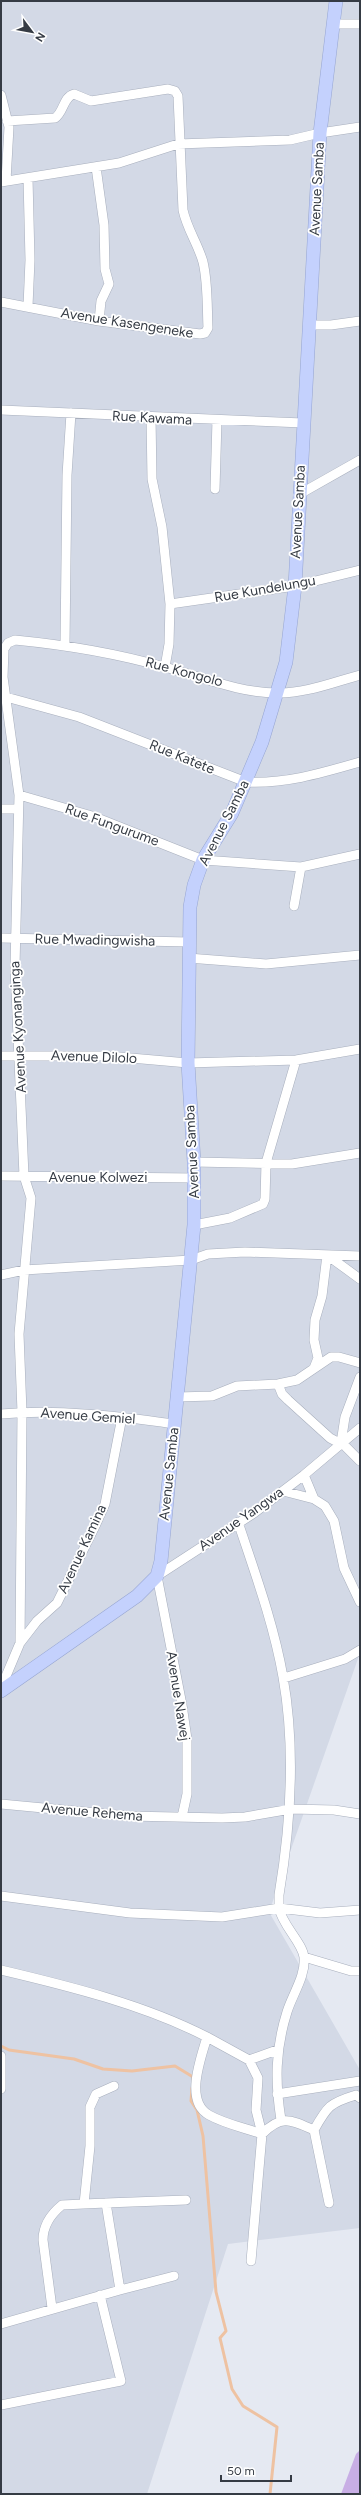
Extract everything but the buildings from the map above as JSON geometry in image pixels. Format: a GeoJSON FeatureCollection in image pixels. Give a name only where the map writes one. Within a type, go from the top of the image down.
{"type":"FeatureCollection","features":[{"type":"Feature","properties":{"kind":"street","name":"Avenue Samba"},"geometry":{"type":"LineString","coordinates":[[157,1576],[178,1397],[194,1225],[195,1178],[188,1063],[188,958],[190,907],[194,885],[203,860],[232,813],[262,742],[286,662],[295,586],[298,495],[320,132],[336,1]]}},
{"type":"Feature","properties":{"kind":"street"},"geometry":{"type":"LineString","coordinates":[[333,24],[360,24]]}},
{"type":"Feature","properties":{"kind":"street","name":"Avenue Kasengeneke"},"geometry":{"type":"LineString","coordinates":[[1,302],[28,306],[99,321],[200,334],[205,333],[208,328],[203,263],[196,244],[187,228],[183,210],[178,144],[178,96],[175,91],[171,89],[91,101],[74,94],[67,98],[60,114],[55,118],[7,121]]}},
{"type":"Feature","properties":{"kind":"street"},"geometry":{"type":"LineString","coordinates":[[1,95],[7,121],[4,181],[96,167],[178,144],[290,140],[320,132],[360,127]]}},
{"type":"Feature","properties":{"kind":"street"},"geometry":{"type":"LineString","coordinates":[[96,167],[104,225],[105,269],[109,278],[108,288],[101,301],[99,321]]}},
{"type":"Feature","properties":{"kind":"street"},"geometry":{"type":"LineString","coordinates":[[28,178],[30,260],[28,306]]}},
{"type":"Feature","properties":{"kind":"street"},"geometry":{"type":"LineString","coordinates":[[308,325],[331,325],[360,321]]}},
{"type":"Feature","properties":{"kind":"street","name":"Rue Kawama"},"geometry":{"type":"LineString","coordinates":[[1,410],[303,423]]}},
{"type":"Feature","properties":{"kind":"street"},"geometry":{"type":"LineString","coordinates":[[65,644],[67,475],[71,413]]}},
{"type":"Feature","properties":{"kind":"street"},"geometry":{"type":"LineString","coordinates":[[151,417],[152,479],[162,527],[170,604],[169,644],[165,667]]}},
{"type":"Feature","properties":{"kind":"street"},"geometry":{"type":"LineString","coordinates":[[215,489],[217,420]]}},
{"type":"Feature","properties":{"kind":"street"},"geometry":{"type":"LineString","coordinates":[[298,495],[360,460]]}},
{"type":"Feature","properties":{"kind":"street","name":"Rue Kundelungu"},"geometry":{"type":"LineString","coordinates":[[170,604],[295,586],[360,570]]}},
{"type":"Feature","properties":{"kind":"street","name":"Rue Kongolo"},"geometry":{"type":"LineString","coordinates":[[8,643],[15,640],[65,644],[165,667],[234,686],[277,693],[320,686],[360,675]]}},
{"type":"Feature","properties":{"kind":"street","name":"Avenue Kyonanginga"},"geometry":{"type":"LineString","coordinates":[[8,643],[4,649],[2,677],[19,795],[14,939],[24,1176],[31,1198],[19,1334],[22,1412],[20,1643]]}},
{"type":"Feature","properties":{"kind":"street","name":"Rue Katete"},"geometry":{"type":"LineString","coordinates":[[6,697],[79,717],[246,782],[271,783],[303,778],[360,762]]}},
{"type":"Feature","properties":{"kind":"street","name":"Rue Fungurume"},"geometry":{"type":"LineString","coordinates":[[19,795],[92,816],[203,860],[301,867]]}},
{"type":"Feature","properties":{"kind":"street"},"geometry":{"type":"LineString","coordinates":[[1,808],[18,809]]}},
{"type":"Feature","properties":{"kind":"street"},"geometry":{"type":"LineString","coordinates":[[294,906],[301,867],[360,854]]}},
{"type":"Feature","properties":{"kind":"street","name":"Rue Mwadingwisha"},"geometry":{"type":"LineString","coordinates":[[1,938],[189,942]]}},
{"type":"Feature","properties":{"kind":"street"},"geometry":{"type":"LineString","coordinates":[[188,958],[266,964],[360,955]]}},
{"type":"Feature","properties":{"kind":"street","name":"Avenue Dilolo"},"geometry":{"type":"LineString","coordinates":[[1,1056],[108,1056],[188,1063],[296,1060],[360,1049]]}},
{"type":"Feature","properties":{"kind":"street"},"geometry":{"type":"LineString","coordinates":[[194,1225],[230,1218],[262,1204],[265,1199],[266,1163],[296,1060]]}},
{"type":"Feature","properties":{"kind":"street"},"geometry":{"type":"LineString","coordinates":[[194,1162],[292,1164],[360,1153]]}},
{"type":"Feature","properties":{"kind":"street","name":"Avenue Kolwezi"},"geometry":{"type":"LineString","coordinates":[[1,1176],[195,1178]]}},
{"type":"Feature","properties":{"kind":"street"},"geometry":{"type":"LineString","coordinates":[[1,1275],[24,1270],[191,1260],[208,1254],[245,1252],[360,1256]]}},
{"type":"Feature","properties":{"kind":"street"},"geometry":{"type":"LineString","coordinates":[[327,1255],[360,1279]]}},
{"type":"Feature","properties":{"kind":"street"},"geometry":{"type":"LineString","coordinates":[[314,1368],[318,1358],[314,1340],[315,1320],[322,1296],[327,1255]]}},
{"type":"Feature","properties":{"kind":"street"},"geometry":{"type":"LineString","coordinates":[[178,1397],[212,1396],[237,1386],[278,1384],[297,1380],[331,1357],[339,1356],[360,1363]]}},
{"type":"Feature","properties":{"kind":"street"},"geometry":{"type":"LineString","coordinates":[[341,1443],[345,1417],[360,1377]]}},
{"type":"Feature","properties":{"kind":"street"},"geometry":{"type":"LineString","coordinates":[[278,1384],[282,1394],[288,1400],[330,1438],[341,1443],[360,1461]]}},
{"type":"Feature","properties":{"kind":"street","name":"Avenue Gemiel"},"geometry":{"type":"LineString","coordinates":[[1,1414],[22,1412],[122,1416],[174,1424]]}},
{"type":"Feature","properties":{"kind":"street","name":"Avenue Kamina"},"geometry":{"type":"LineString","coordinates":[[1,1690],[20,1643],[37,1621],[58,1603],[105,1504],[122,1416]]}},
{"type":"Feature","properties":{"kind":"street","name":"Avenue Yangwa"},"geometry":{"type":"LineString","coordinates":[[157,1576],[283,1491],[360,1428]]}},
{"type":"Feature","properties":{"kind":"street"},"geometry":{"type":"LineString","coordinates":[[304,1475],[314,1499]]}},
{"type":"Feature","properties":{"kind":"street"},"geometry":{"type":"LineString","coordinates":[[283,1491],[314,1499],[325,1506],[334,1521],[344,1568],[360,1602]]}},
{"type":"Feature","properties":{"kind":"street"},"geometry":{"type":"LineString","coordinates":[[238,1522],[272,1631],[284,1678],[291,1762],[290,1809],[279,1895],[280,1908],[304,1957],[300,1981],[286,2013],[277,2050],[277,2094],[281,2120]]}},
{"type":"Feature","properties":{"kind":"street"},"geometry":{"type":"LineString","coordinates":[[1,1690],[137,1596],[157,1576]]}},
{"type":"Feature","properties":{"kind":"street","name":"Avenue Nawej"},"geometry":{"type":"LineString","coordinates":[[157,1576],[182,1705],[186,1739],[187,1794],[182,1817]]}},
{"type":"Feature","properties":{"kind":"street"},"geometry":{"type":"LineString","coordinates":[[284,1678],[344,1659],[360,1650]]}},
{"type":"Feature","properties":{"kind":"street","name":"Avenue Rehema"},"geometry":{"type":"LineString","coordinates":[[1,1804],[128,1816],[245,1817],[290,1809],[334,1810],[360,1814]]}},
{"type":"Feature","properties":{"kind":"street"},"geometry":{"type":"LineString","coordinates":[[1,1896],[130,1913],[222,1917],[280,1908],[320,1913],[360,1910]]}},
{"type":"Feature","properties":{"kind":"street"},"geometry":{"type":"LineString","coordinates":[[304,1957],[351,1970],[360,1971]]}},
{"type":"Feature","properties":{"kind":"street"},"geometry":{"type":"LineString","coordinates":[[1,1970],[88,1992],[191,2029],[249,2060],[258,2078],[256,2110],[262,2134],[251,2261]]}},
{"type":"Feature","properties":{"kind":"street"},"geometry":{"type":"LineString","coordinates":[[207,2037],[196,2074],[196,2093],[201,2108],[210,2116],[262,2134]]}},
{"type":"Feature","properties":{"kind":"street"},"geometry":{"type":"LineString","coordinates":[[249,2060],[277,2050]]}},
{"type":"Feature","properties":{"kind":"street"},"geometry":{"type":"LineString","coordinates":[[1,2089],[2,2056]]}},
{"type":"Feature","properties":{"kind":"street"},"geometry":{"type":"LineString","coordinates":[[277,2094],[360,2081]]}},
{"type":"Feature","properties":{"kind":"street"},"geometry":{"type":"LineString","coordinates":[[84,2204],[90,2146],[90,2107],[96,2094],[114,2086]]}},
{"type":"Feature","properties":{"kind":"street"},"geometry":{"type":"LineString","coordinates":[[329,2203],[314,2130],[326,2108],[341,2100],[358,2097],[360,2086]]}},
{"type":"Feature","properties":{"kind":"street"},"geometry":{"type":"LineString","coordinates":[[262,2134],[271,2125],[281,2120],[296,2122],[314,2130]]}},
{"type":"Feature","properties":{"kind":"street"},"geometry":{"type":"LineString","coordinates":[[52,2308],[43,2232],[50,2218],[62,2205],[186,2200]]}},
{"type":"Feature","properties":{"kind":"street"},"geometry":{"type":"LineString","coordinates":[[106,2203],[120,2290]]}},
{"type":"Feature","properties":{"kind":"street"},"geometry":{"type":"LineString","coordinates":[[1,2324],[52,2308],[174,2276]]}},
{"type":"Feature","properties":{"kind":"street"},"geometry":{"type":"LineString","coordinates":[[1,2405],[121,2381],[100,2295]]}},
{"type":"Feature","properties":{"kind":"shaded area"},"geometry":{"type":"Polygon","coordinates":[[[1,1],[360,1],[360,1653],[269,1912],[360,2070],[360,2228],[228,2244],[147,2494],[1,2494],[1,1]]]}},
{"type":"Feature","properties":{"kind":"shaded area"},"geometry":{"type":"Polygon","coordinates":[[[360,2450],[360,2494],[341,2494],[356,2454],[360,2450]]]}},
{"type":"Feature","properties":{"kind":"waterway"},"geometry":{"type":"LineString","coordinates":[[1,2046],[9,2050],[74,2059],[103,2069],[132,2071],[175,2066],[193,2077],[193,2080]]}},
{"type":"Feature","properties":{"kind":"waterway"},"geometry":{"type":"LineString","coordinates":[[192,2088],[191,2101],[197,2110],[203,2136],[216,2292],[226,2331],[220,2338],[232,2389],[243,2406],[277,2427],[270,2494]]}}]}
